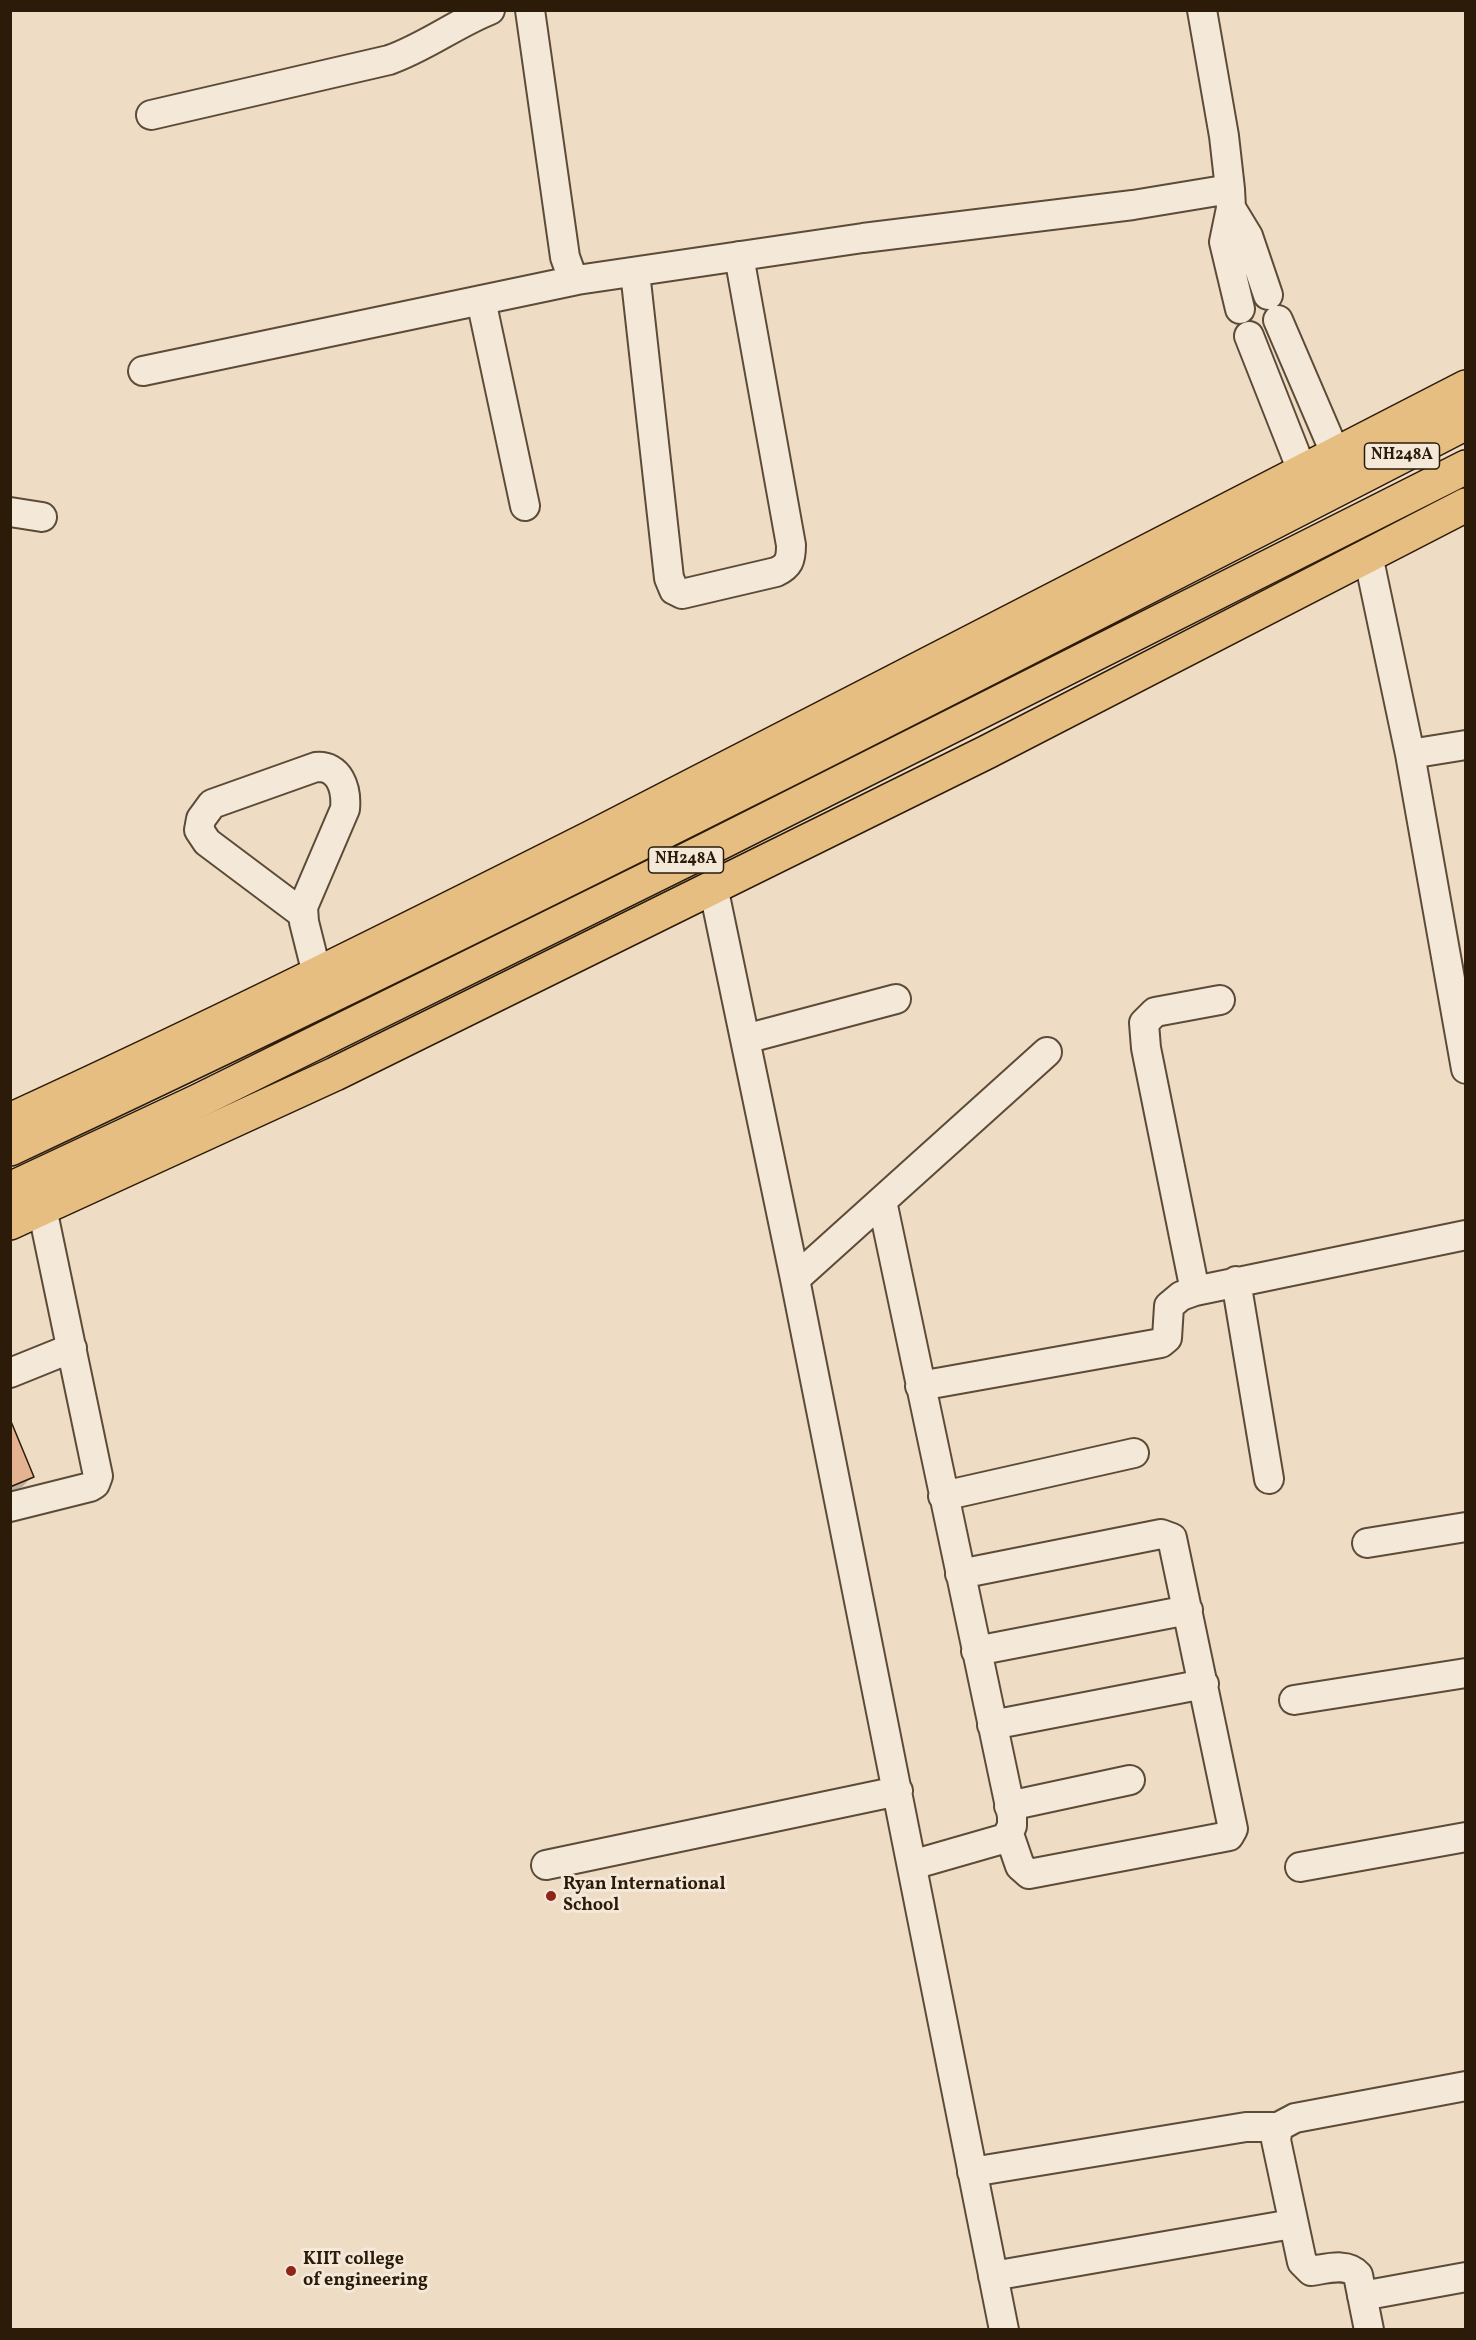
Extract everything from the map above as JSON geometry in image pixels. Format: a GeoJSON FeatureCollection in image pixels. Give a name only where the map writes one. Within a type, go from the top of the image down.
{"type":"FeatureCollection","features":[{"type":"Feature","properties":{"kind":"main road"},"geometry":{"type":"LineString","coordinates":[[10,1120],[158,1052],[317,974],[832,716],[1466,387]]}},
{"type":"Feature","properties":{"kind":"main road","name":"NH248A"},"geometry":{"type":"LineString","coordinates":[[10,1149],[178,1071],[678,824],[1466,423]]}},
{"type":"Feature","properties":{"kind":"main road","name":"NH248A"},"geometry":{"type":"LineString","coordinates":[[10,1189],[315,1044],[1466,467]]}},
{"type":"Feature","properties":{"kind":"main road"},"geometry":{"type":"LineString","coordinates":[[10,1223],[335,1074],[987,752],[1466,505]]}},
{"type":"Feature","properties":{"kind":"street"},"geometry":{"type":"LineString","coordinates":[[151,115],[389,60],[490,10]]}},
{"type":"Feature","properties":{"kind":"street"},"geometry":{"type":"LineString","coordinates":[[530,10],[565,257],[570,271],[577,280]]}},
{"type":"Feature","properties":{"kind":"street"},"geometry":{"type":"LineString","coordinates":[[1202,10],[1224,136],[1230,198],[1224,242],[1240,309]]}},
{"type":"Feature","properties":{"kind":"street"},"geometry":{"type":"LineString","coordinates":[[143,371],[577,280],[739,256],[1133,205],[1230,198]]}},
{"type":"Feature","properties":{"kind":"street"},"geometry":{"type":"LineString","coordinates":[[1230,198],[1248,236],[1273,307],[1336,454]]}},
{"type":"Feature","properties":{"kind":"street"},"geometry":{"type":"LineString","coordinates":[[635,272],[669,578],[674,590],[682,594],[776,572],[785,568],[791,557],[791,545],[739,256]]}},
{"type":"Feature","properties":{"kind":"street"},"geometry":{"type":"LineString","coordinates":[[482,300],[525,506]]}},
{"type":"Feature","properties":{"kind":"street"},"geometry":{"type":"LineString","coordinates":[[1249,336],[1303,473]]}},
{"type":"Feature","properties":{"kind":"street"},"geometry":{"type":"LineString","coordinates":[[10,512],[42,517]]}},
{"type":"Feature","properties":{"kind":"street"},"geometry":{"type":"LineString","coordinates":[[1368,555],[1456,972],[1466,1068]]}},
{"type":"Feature","properties":{"kind":"street"},"geometry":{"type":"LineString","coordinates":[[1410,754],[1466,746]]}},
{"type":"Feature","properties":{"kind":"street"},"geometry":{"type":"LineString","coordinates":[[303,914],[207,842],[200,830],[201,819],[212,804],[316,767],[327,766],[335,772],[344,789],[345,809],[310,891],[303,914],[317,974]]}},
{"type":"Feature","properties":{"kind":"street"},"geometry":{"type":"LineString","coordinates":[[712,886],[795,1279],[1004,2330]]}},
{"type":"Feature","properties":{"kind":"street"},"geometry":{"type":"LineString","coordinates":[[745,1039],[896,999]]}},
{"type":"Feature","properties":{"kind":"street"},"geometry":{"type":"LineString","coordinates":[[1195,1291],[1146,1048],[1144,1023],[1155,1012],[1220,1000]]}},
{"type":"Feature","properties":{"kind":"street"},"geometry":{"type":"LineString","coordinates":[[795,1279],[1047,1052]]}},
{"type":"Feature","properties":{"kind":"street"},"geometry":{"type":"LineString","coordinates":[[882,1201],[1010,1806],[1012,1826],[1009,1834],[1001,1840],[912,1865]]}},
{"type":"Feature","properties":{"kind":"street"},"geometry":{"type":"LineString","coordinates":[[10,1507],[90,1487],[98,1480],[99,1470],[42,1208]]}},
{"type":"Feature","properties":{"kind":"street"},"geometry":{"type":"LineString","coordinates":[[920,1386],[1161,1343],[1167,1338],[1169,1306],[1181,1296],[1195,1291],[1466,1235]]}},
{"type":"Feature","properties":{"kind":"street"},"geometry":{"type":"LineString","coordinates":[[1236,1281],[1269,1479]]}},
{"type":"Feature","properties":{"kind":"street"},"geometry":{"type":"LineString","coordinates":[[10,1373],[72,1348]]}},
{"type":"Feature","properties":{"kind":"street"},"geometry":{"type":"LineString","coordinates":[[943,1496],[1134,1453]]}},
{"type":"Feature","properties":{"kind":"street"},"geometry":{"type":"LineString","coordinates":[[1366,1543],[1466,1527]]}},
{"type":"Feature","properties":{"kind":"street"},"geometry":{"type":"LineString","coordinates":[[960,1574],[1167,1535],[1175,1547],[1233,1826],[1229,1836],[1029,1874],[1020,1866],[1009,1834]]}},
{"type":"Feature","properties":{"kind":"street"},"geometry":{"type":"LineString","coordinates":[[976,1651],[1188,1610]]}},
{"type":"Feature","properties":{"kind":"street"},"geometry":{"type":"LineString","coordinates":[[1294,1700],[1466,1672]]}},
{"type":"Feature","properties":{"kind":"street"},"geometry":{"type":"LineString","coordinates":[[992,1725],[1204,1684]]}},
{"type":"Feature","properties":{"kind":"street"},"geometry":{"type":"LineString","coordinates":[[1010,1806],[1130,1780]]}},
{"type":"Feature","properties":{"kind":"street"},"geometry":{"type":"LineString","coordinates":[[546,1865],[898,1791]]}},
{"type":"Feature","properties":{"kind":"street"},"geometry":{"type":"LineString","coordinates":[[1300,1867],[1466,1837]]}},
{"type":"Feature","properties":{"kind":"street"},"geometry":{"type":"LineString","coordinates":[[972,2172],[1246,2127],[1278,2127],[1295,2118],[1466,2086]]}},
{"type":"Feature","properties":{"kind":"street"},"geometry":{"type":"LineString","coordinates":[[1278,2127],[1276,2140],[1292,2224],[1305,2267],[1311,2271],[1344,2267],[1353,2270],[1358,2275],[1369,2330]]}},
{"type":"Feature","properties":{"kind":"street"},"geometry":{"type":"LineString","coordinates":[[993,2276],[1292,2224]]}},
{"type":"Feature","properties":{"kind":"street"},"geometry":{"type":"LineString","coordinates":[[1362,2296],[1466,2277]]}},
{"type":"Feature","properties":{"kind":"building"},"geometry":{"type":"Polygon","coordinates":[[[10,1419],[34,1477],[10,1487],[10,1419]]]}},
{"type":"Feature","properties":{"kind":"place","name":"Ryan International School"},"geometry":{"type":"Point","coordinates":[551,1896]}},
{"type":"Feature","properties":{"kind":"place","name":"KIIT college of engineering"},"geometry":{"type":"Point","coordinates":[291,2271]}}]}
